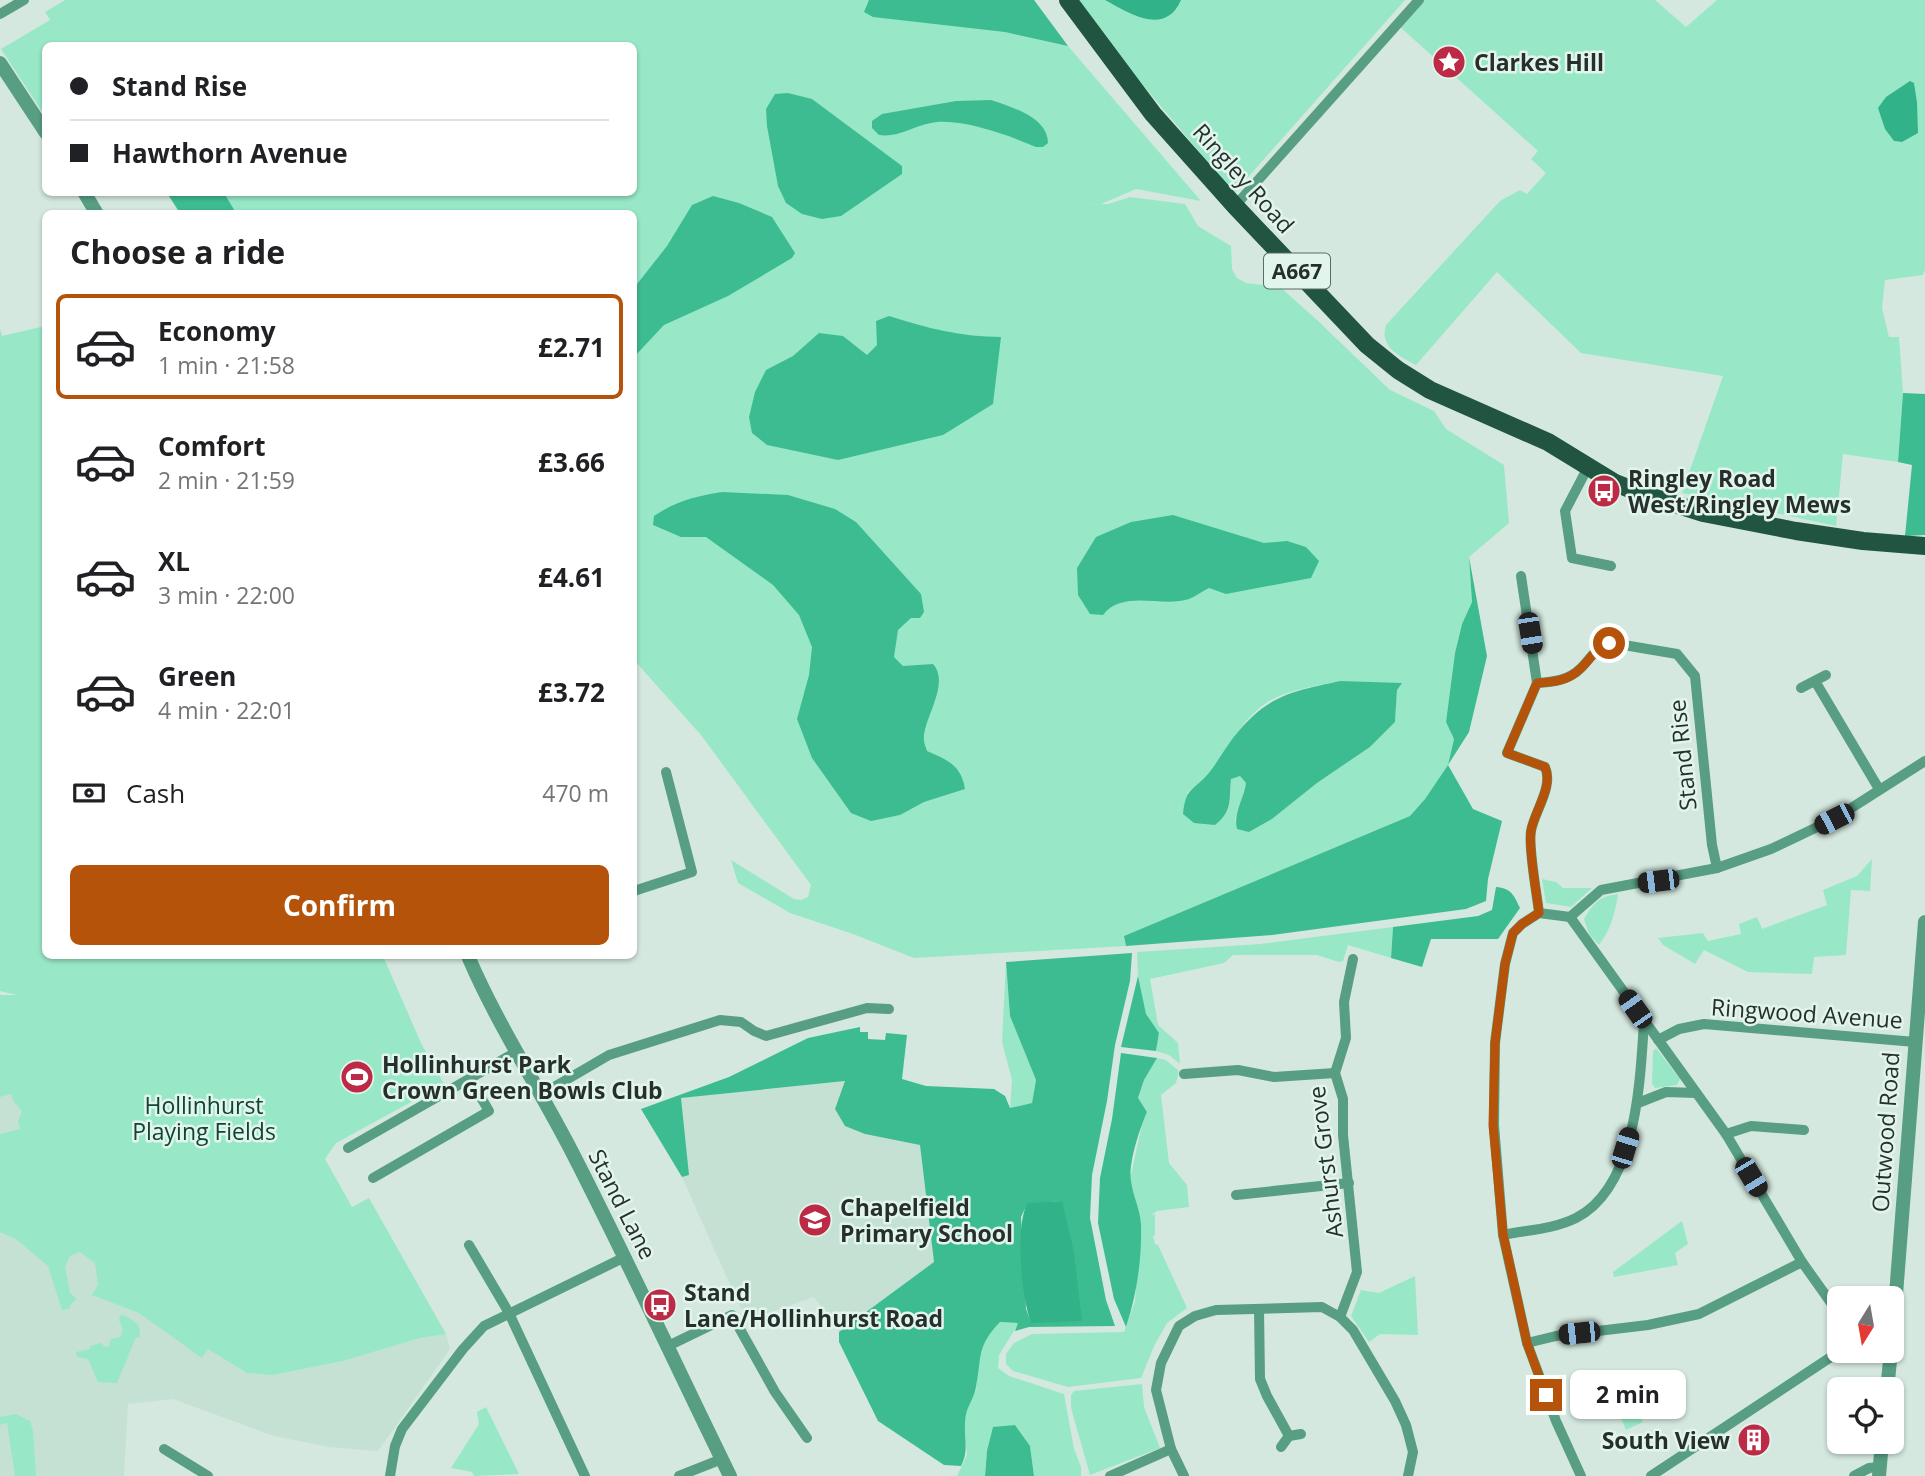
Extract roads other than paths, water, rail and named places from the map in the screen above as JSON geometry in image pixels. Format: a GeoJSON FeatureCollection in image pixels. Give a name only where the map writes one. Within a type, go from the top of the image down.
{"type":"FeatureCollection","features":[{"type":"Feature","properties":{"kind":"main road","name":"Ringley Road"},"geometry":{"type":"LineString","coordinates":[[1068,0],[1153,114],[1367,345],[1398,370],[1430,390],[1548,442],[1588,467]]}},
{"type":"Feature","properties":{"kind":"main road","name":"A667"},"geometry":{"type":"LineString","coordinates":[[1588,467],[1629,489],[1703,513],[1832,537],[1925,546]]}},
{"type":"Feature","properties":{"kind":"street"},"geometry":{"type":"LineString","coordinates":[[0,14],[24,0]]}},
{"type":"Feature","properties":{"kind":"street"},"geometry":{"type":"LineString","coordinates":[[1236,206],[1419,0]]}},
{"type":"Feature","properties":{"kind":"street"},"geometry":{"type":"LineString","coordinates":[[0,62],[42,127]]}},
{"type":"Feature","properties":{"kind":"street"},"geometry":{"type":"LineString","coordinates":[[1588,467],[1565,511],[1573,558],[1611,566]]}},
{"type":"Feature","properties":{"kind":"street"},"geometry":{"type":"LineString","coordinates":[[1525,581],[1537,683],[1505,758],[1545,767],[1548,773],[1530,832],[1539,913]]}},
{"type":"Feature","properties":{"kind":"street","name":"Stand Rise"},"geometry":{"type":"LineString","coordinates":[[1537,683],[1571,676],[1593,652],[1609,643],[1677,654],[1695,676],[1712,845],[1717,869]]}},
{"type":"Feature","properties":{"kind":"street"},"geometry":{"type":"LineString","coordinates":[[1801,688],[1826,675]]}},
{"type":"Feature","properties":{"kind":"street"},"geometry":{"type":"LineString","coordinates":[[1815,681],[1878,789]]}},
{"type":"Feature","properties":{"kind":"street"},"geometry":{"type":"LineString","coordinates":[[1570,917],[1601,890],[1717,869],[1771,849],[1834,819],[1925,761]]}},
{"type":"Feature","properties":{"kind":"street"},"geometry":{"type":"LineString","coordinates":[[637,890],[692,872],[666,772]]}},
{"type":"Feature","properties":{"kind":"street"},"geometry":{"type":"LineString","coordinates":[[1581,1476],[1556,1421],[1527,1343],[1503,1234],[1493,1125],[1495,1043],[1505,964],[1513,933],[1522,924],[1539,913],[1570,917],[1726,1134],[1802,1262],[1827,1297]]}},
{"type":"Feature","properties":{"kind":"street","name":"Outwood Road"},"geometry":{"type":"LineString","coordinates":[[1896,1286],[1925,922]]}},
{"type":"Feature","properties":{"kind":"street","name":"Stand Lane"},"geometry":{"type":"LineString","coordinates":[[469,959],[494,1011],[542,1094],[625,1257],[730,1476]]}},
{"type":"Feature","properties":{"kind":"street","name":"Ashurst Grove"},"geometry":{"type":"LineString","coordinates":[[1340,1317],[1357,1272],[1343,1135],[1343,1099],[1335,1073],[1346,1038],[1343,1002],[1353,959]]}},
{"type":"Feature","properties":{"kind":"street"},"geometry":{"type":"LineString","coordinates":[[542,1094],[609,1055],[720,1020],[741,1022],[766,1035],[867,1008],[889,1009]]}},
{"type":"Feature","properties":{"kind":"street"},"geometry":{"type":"LineString","coordinates":[[1503,1234],[1562,1224],[1595,1205],[1609,1189],[1618,1171],[1638,1102],[1644,1022]]}},
{"type":"Feature","properties":{"kind":"street","name":"Ringwood Avenue"},"geometry":{"type":"LineString","coordinates":[[1658,1040],[1679,1029],[1704,1024],[1915,1042]]}},
{"type":"Feature","properties":{"kind":"street"},"geometry":{"type":"LineString","coordinates":[[348,1148],[516,1052]]}},
{"type":"Feature","properties":{"kind":"street"},"geometry":{"type":"LineString","coordinates":[[1184,1074],[1238,1070],[1274,1077],[1335,1073]]}},
{"type":"Feature","properties":{"kind":"street"},"geometry":{"type":"LineString","coordinates":[[373,1178],[489,1111],[470,1079]]}},
{"type":"Feature","properties":{"kind":"street"},"geometry":{"type":"LineString","coordinates":[[1638,1102],[1666,1092],[1696,1093]]}},
{"type":"Feature","properties":{"kind":"street"},"geometry":{"type":"LineString","coordinates":[[1726,1134],[1751,1126],[1804,1130]]}},
{"type":"Feature","properties":{"kind":"street"},"geometry":{"type":"LineString","coordinates":[[1236,1195],[1349,1183]]}},
{"type":"Feature","properties":{"kind":"street"},"geometry":{"type":"LineString","coordinates":[[469,1245],[509,1313],[585,1476]]}},
{"type":"Feature","properties":{"kind":"street"},"geometry":{"type":"LineString","coordinates":[[390,1476],[395,1446],[402,1429],[463,1349],[484,1326],[625,1257]]}},
{"type":"Feature","properties":{"kind":"street"},"geometry":{"type":"LineString","coordinates":[[1527,1343],[1556,1336],[1648,1325],[1699,1314],[1802,1262]]}},
{"type":"Feature","properties":{"kind":"street"},"geometry":{"type":"LineString","coordinates":[[1184,1476],[1171,1449],[1156,1390],[1161,1363],[1179,1326],[1195,1316],[1216,1310],[1321,1307],[1340,1317],[1362,1342],[1406,1425],[1413,1452],[1408,1476]]}},
{"type":"Feature","properties":{"kind":"street"},"geometry":{"type":"LineString","coordinates":[[1259,1309],[1261,1378],[1267,1396],[1295,1435],[1281,1447]]}},
{"type":"Feature","properties":{"kind":"street"},"geometry":{"type":"LineString","coordinates":[[666,1347],[732,1315],[775,1392],[807,1438]]}},
{"type":"Feature","properties":{"kind":"street"},"geometry":{"type":"LineString","coordinates":[[1651,1476],[1827,1360]]}},
{"type":"Feature","properties":{"kind":"street"},"geometry":{"type":"LineString","coordinates":[[164,1449],[208,1476]]}},
{"type":"Feature","properties":{"kind":"street"},"geometry":{"type":"LineString","coordinates":[[1110,1476],[1171,1449]]}},
{"type":"Feature","properties":{"kind":"street"},"geometry":{"type":"LineString","coordinates":[[679,1476],[722,1459]]}},
{"type":"Feature","properties":{"kind":"street"},"geometry":{"type":"LineString","coordinates":[[1854,1476],[1869,1468],[1880,1471]]}},
{"type":"Feature","properties":{"kind":"place","name":"Clarkes Hill"},"geometry":{"type":"Point","coordinates":[1449,62]}},
{"type":"Feature","properties":{"kind":"place","name":"Ringley Road West/Ringley Mews"},"geometry":{"type":"Point","coordinates":[1604,491]}},
{"type":"Feature","properties":{"kind":"place","name":"Hollinhurst Park Crown Green Bowls Club"},"geometry":{"type":"Point","coordinates":[357,1077]}},
{"type":"Feature","properties":{"kind":"place","name":"Chapelfield Primary School"},"geometry":{"type":"Point","coordinates":[815,1220]}},
{"type":"Feature","properties":{"kind":"place","name":"Stand Lane/Hollinhurst Road"},"geometry":{"type":"Point","coordinates":[660,1305]}},
{"type":"Feature","properties":{"kind":"place","name":"South View"},"geometry":{"type":"Point","coordinates":[1754,1440]}},
{"type":"Feature","properties":{"kind":"park label","name":"Hollinhurst Playing Fields"},"geometry":{"type":"Point","coordinates":[204,1118]}}]}
